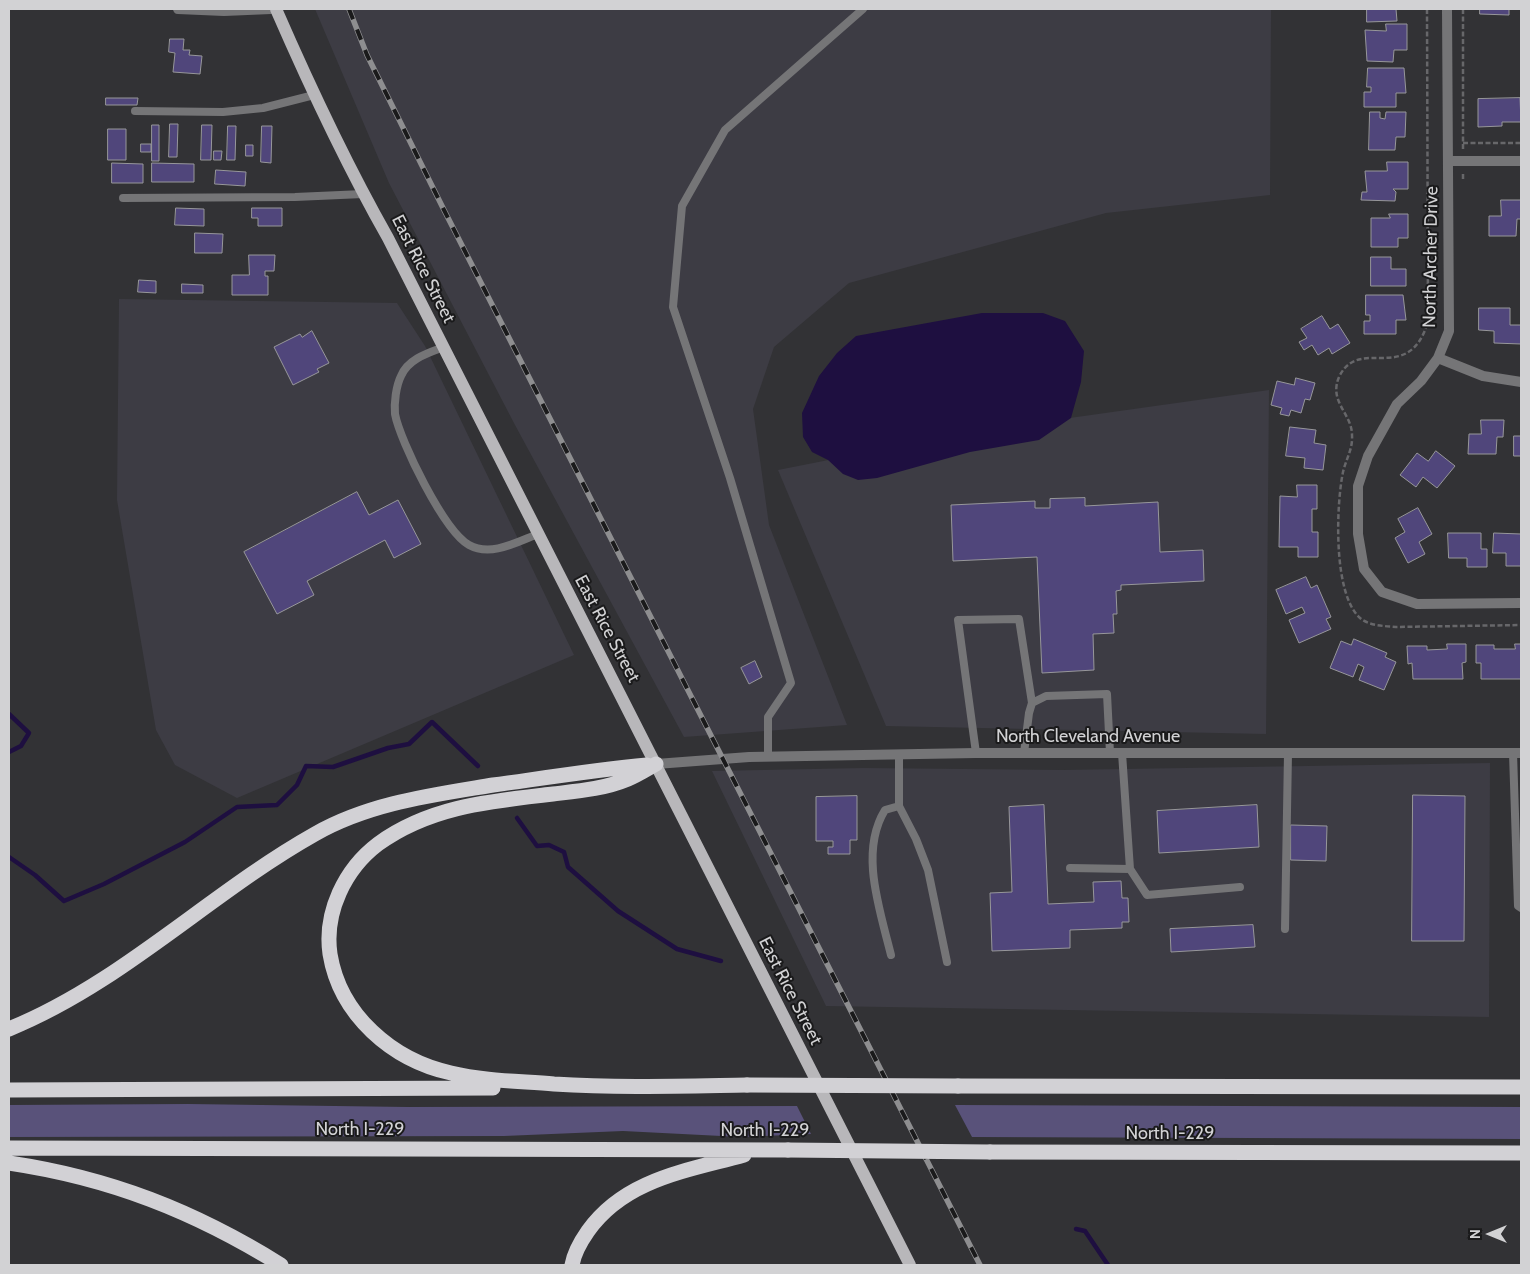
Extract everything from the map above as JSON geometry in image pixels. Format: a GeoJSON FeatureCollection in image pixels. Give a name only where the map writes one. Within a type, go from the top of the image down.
{"type":"FeatureCollection","features":[{"type":"Feature","properties":{"kind":"highway"},"geometry":{"type":"LineString","coordinates":[[9,1029],[63,1002],[109,975],[280,855],[317,833],[355,816],[404,800],[443,793],[576,773],[656,764]]}},
{"type":"Feature","properties":{"kind":"highway"},"geometry":{"type":"LineString","coordinates":[[612,1088],[482,1079],[449,1073],[423,1064],[391,1047],[358,1018],[342,995],[332,967],[329,946],[330,927],[338,894],[353,870],[377,845],[411,824],[439,812],[468,805],[601,787],[628,779],[656,764]]}},
{"type":"Feature","properties":{"kind":"highway"},"geometry":{"type":"LineString","coordinates":[[9,1090],[612,1088],[747,1085],[1521,1088]]}},
{"type":"Feature","properties":{"kind":"highway","name":"North I-229"},"geometry":{"type":"LineString","coordinates":[[9,1148],[1521,1153]]}},
{"type":"Feature","properties":{"kind":"highway"},"geometry":{"type":"LineString","coordinates":[[572,1265],[574,1256],[589,1230],[599,1216],[619,1199],[642,1186],[672,1173],[765,1149]]}},
{"type":"Feature","properties":{"kind":"highway"},"geometry":{"type":"LineString","coordinates":[[9,1163],[86,1178],[136,1193],[207,1222],[281,1265]]}},
{"type":"Feature","properties":{"kind":"main road","name":"East Rice Street"},"geometry":{"type":"LineString","coordinates":[[276,9],[314,95],[363,194],[388,238],[444,347],[910,1265]]}},
{"type":"Feature","properties":{"kind":"street"},"geometry":{"type":"LineString","coordinates":[[178,9],[224,11],[271,9]]}},
{"type":"Feature","properties":{"kind":"street","name":"North Archer Drive"},"geometry":{"type":"LineString","coordinates":[[1447,9],[1449,330],[1438,358],[1421,381],[1397,404],[1368,456],[1358,486],[1358,534],[1364,569],[1382,592],[1417,604],[1521,603]]}},
{"type":"Feature","properties":{"kind":"street"},"geometry":{"type":"LineString","coordinates":[[1448,161],[1521,161]]}},
{"type":"Feature","properties":{"kind":"street"},"geometry":{"type":"LineString","coordinates":[[1438,358],[1483,376],[1521,382]]}},
{"type":"Feature","properties":{"kind":"street","name":"North Cleveland Avenue"},"geometry":{"type":"LineString","coordinates":[[656,764],[768,757],[976,753],[1517,753]]}},
{"type":"Feature","properties":{"kind":"lane"},"geometry":{"type":"LineString","coordinates":[[768,757],[768,717],[791,683],[730,478],[674,307],[682,206],[725,130],[863,9]]}},
{"type":"Feature","properties":{"kind":"lane"},"geometry":{"type":"LineString","coordinates":[[135,111],[223,112],[263,108],[314,95]]}},
{"type":"Feature","properties":{"kind":"lane"},"geometry":{"type":"LineString","coordinates":[[123,198],[296,197],[363,194]]}},
{"type":"Feature","properties":{"kind":"lane"},"geometry":{"type":"LineString","coordinates":[[444,347],[420,356],[407,366],[401,376],[395,412],[400,430],[438,510],[456,535],[469,545],[497,549],[538,534]]}},
{"type":"Feature","properties":{"kind":"lane"},"geometry":{"type":"LineString","coordinates":[[976,753],[958,620],[1019,619],[1032,703],[1028,713],[1024,753]]}},
{"type":"Feature","properties":{"kind":"lane"},"geometry":{"type":"LineString","coordinates":[[1032,703],[1046,696],[1107,694],[1110,753]]}},
{"type":"Feature","properties":{"kind":"lane"},"geometry":{"type":"LineString","coordinates":[[1122,753],[1130,868],[1147,895],[1240,887]]}},
{"type":"Feature","properties":{"kind":"lane"},"geometry":{"type":"LineString","coordinates":[[1285,929],[1288,753]]}},
{"type":"Feature","properties":{"kind":"lane"},"geometry":{"type":"LineString","coordinates":[[1517,753],[1518,906],[1521,908]]}},
{"type":"Feature","properties":{"kind":"lane"},"geometry":{"type":"LineString","coordinates":[[899,754],[899,806],[916,839],[928,870],[947,962]]}},
{"type":"Feature","properties":{"kind":"lane"},"geometry":{"type":"LineString","coordinates":[[891,955],[874,878],[874,839],[885,810],[899,806]]}},
{"type":"Feature","properties":{"kind":"lane"},"geometry":{"type":"LineString","coordinates":[[1070,868],[1130,868]]}},
{"type":"Feature","properties":{"kind":"path"},"geometry":{"type":"LineString","coordinates":[[1427,9],[1428,322],[1424,335],[1416,348],[1406,355],[1392,358],[1360,359],[1346,367],[1337,382],[1339,405],[1353,433],[1351,448],[1343,470],[1341,486],[1338,533],[1342,577],[1350,606],[1362,620],[1376,625],[1396,627],[1521,625]]}},
{"type":"Feature","properties":{"kind":"path"},"geometry":{"type":"LineString","coordinates":[[1463,9],[1463,179]]}},
{"type":"Feature","properties":{"kind":"path"},"geometry":{"type":"LineString","coordinates":[[1463,143],[1521,144]]}},
{"type":"Feature","properties":{"kind":"shaded area"},"geometry":{"type":"Polygon","coordinates":[[[315,9],[1271,9],[1270,195],[1106,213],[849,283],[774,347],[753,409],[769,525],[847,725],[684,737],[515,425],[389,183],[315,9]]]}},
{"type":"Feature","properties":{"kind":"shaded area"},"geometry":{"type":"Polygon","coordinates":[[[119,299],[397,303],[425,346],[574,655],[237,798],[175,765],[156,730],[117,500],[119,299]]]}},
{"type":"Feature","properties":{"kind":"shaded area"},"geometry":{"type":"Polygon","coordinates":[[[982,313],[1043,313],[1065,321],[1084,351],[1081,382],[1071,418],[1039,440],[970,452],[877,478],[858,480],[843,474],[828,460],[812,452],[803,437],[802,413],[819,376],[837,353],[856,336],[982,313]]]}},
{"type":"Feature","properties":{"kind":"shaded area"},"geometry":{"type":"Polygon","coordinates":[[[1269,390],[1266,734],[886,726],[778,470],[970,432],[1269,390]]]}},
{"type":"Feature","properties":{"kind":"shaded area"},"geometry":{"type":"Polygon","coordinates":[[[1490,763],[1489,1017],[826,1006],[712,771],[864,768],[1063,770],[1490,763]]]}},
{"type":"Feature","properties":{"kind":"shaded area"},"geometry":{"type":"Polygon","coordinates":[[[188,1104],[408,1107],[797,1106],[811,1134],[741,1137],[623,1131],[504,1136],[9,1137],[9,1105],[188,1104]]]}},
{"type":"Feature","properties":{"kind":"shaded area"},"geometry":{"type":"Polygon","coordinates":[[[955,1105],[1521,1107],[1521,1139],[972,1137],[955,1105]]]}},
{"type":"Feature","properties":{"kind":"building"},"geometry":{"type":"Polygon","coordinates":[[[1367,9],[1396,9],[1397,21],[1367,22],[1367,9]]]}},
{"type":"Feature","properties":{"kind":"building"},"geometry":{"type":"Polygon","coordinates":[[[1480,9],[1509,9],[1509,15],[1480,14],[1480,9]]]}},
{"type":"Feature","properties":{"kind":"building"},"geometry":{"type":"Polygon","coordinates":[[[1386,24],[1407,24],[1407,50],[1394,50],[1393,62],[1367,61],[1365,30],[1386,31],[1386,24]]]}},
{"type":"Feature","properties":{"kind":"building"},"geometry":{"type":"Polygon","coordinates":[[[170,39],[184,39],[183,50],[190,50],[189,55],[202,56],[200,74],[173,72],[175,53],[169,52],[170,39]]]}},
{"type":"Feature","properties":{"kind":"building"},"geometry":{"type":"Polygon","coordinates":[[[1368,68],[1404,68],[1406,93],[1396,93],[1396,107],[1364,107],[1364,92],[1371,92],[1371,87],[1367,87],[1368,68]]]}},
{"type":"Feature","properties":{"kind":"building"},"geometry":{"type":"Polygon","coordinates":[[[106,98],[138,98],[137,105],[106,105],[106,98]]]}},
{"type":"Feature","properties":{"kind":"building"},"geometry":{"type":"Polygon","coordinates":[[[1520,98],[1521,122],[1502,122],[1502,126],[1478,127],[1478,99],[1520,98]]]}},
{"type":"Feature","properties":{"kind":"building"},"geometry":{"type":"Polygon","coordinates":[[[1370,112],[1380,112],[1380,118],[1385,119],[1386,112],[1406,112],[1405,137],[1396,137],[1395,150],[1369,150],[1370,112]]]}},
{"type":"Feature","properties":{"kind":"building"},"geometry":{"type":"Polygon","coordinates":[[[170,124],[178,124],[177,157],[169,157],[170,124]]]}},
{"type":"Feature","properties":{"kind":"building"},"geometry":{"type":"Polygon","coordinates":[[[152,125],[159,125],[159,161],[152,161],[152,125]]]}},
{"type":"Feature","properties":{"kind":"building"},"geometry":{"type":"Polygon","coordinates":[[[202,125],[212,125],[211,160],[201,160],[202,125]]]}},
{"type":"Feature","properties":{"kind":"building"},"geometry":{"type":"Polygon","coordinates":[[[228,126],[236,126],[235,160],[227,160],[228,126]]]}},
{"type":"Feature","properties":{"kind":"building"},"geometry":{"type":"Polygon","coordinates":[[[262,126],[272,126],[271,163],[261,162],[262,126]]]}},
{"type":"Feature","properties":{"kind":"building"},"geometry":{"type":"Polygon","coordinates":[[[108,129],[126,129],[126,160],[108,160],[108,129]]]}},
{"type":"Feature","properties":{"kind":"building"},"geometry":{"type":"Polygon","coordinates":[[[141,144],[151,144],[151,152],[141,152],[141,144]]]}},
{"type":"Feature","properties":{"kind":"building"},"geometry":{"type":"Polygon","coordinates":[[[246,145],[253,145],[253,156],[246,156],[246,145]]]}},
{"type":"Feature","properties":{"kind":"building"},"geometry":{"type":"Polygon","coordinates":[[[214,151],[222,151],[221,160],[214,160],[214,151]]]}},
{"type":"Feature","properties":{"kind":"building"},"geometry":{"type":"Polygon","coordinates":[[[1387,162],[1408,162],[1408,189],[1393,189],[1396,192],[1395,201],[1361,200],[1362,192],[1367,192],[1365,171],[1387,171],[1387,162]]]}},
{"type":"Feature","properties":{"kind":"building"},"geometry":{"type":"Polygon","coordinates":[[[112,163],[143,164],[143,183],[112,183],[112,163]]]}},
{"type":"Feature","properties":{"kind":"building"},"geometry":{"type":"Polygon","coordinates":[[[152,163],[194,164],[194,182],[152,182],[152,163]]]}},
{"type":"Feature","properties":{"kind":"building"},"geometry":{"type":"Polygon","coordinates":[[[216,170],[246,172],[245,186],[215,184],[216,170]]]}},
{"type":"Feature","properties":{"kind":"building"},"geometry":{"type":"Polygon","coordinates":[[[1501,200],[1521,200],[1521,219],[1517,219],[1516,236],[1489,236],[1489,216],[1501,216],[1501,200]]]}},
{"type":"Feature","properties":{"kind":"building"},"geometry":{"type":"Polygon","coordinates":[[[176,208],[204,209],[204,226],[175,225],[176,208]]]}},
{"type":"Feature","properties":{"kind":"building"},"geometry":{"type":"Polygon","coordinates":[[[252,208],[282,208],[282,226],[258,226],[258,218],[252,218],[252,208]]]}},
{"type":"Feature","properties":{"kind":"building"},"geometry":{"type":"Polygon","coordinates":[[[1389,214],[1408,214],[1408,238],[1398,238],[1398,247],[1371,247],[1371,218],[1390,218],[1389,214]]]}},
{"type":"Feature","properties":{"kind":"building"},"geometry":{"type":"Polygon","coordinates":[[[195,233],[223,234],[222,253],[195,253],[195,233]]]}},
{"type":"Feature","properties":{"kind":"building"},"geometry":{"type":"Polygon","coordinates":[[[249,255],[275,255],[274,271],[265,271],[265,276],[268,276],[268,295],[232,295],[232,275],[249,275],[249,255]]]}},
{"type":"Feature","properties":{"kind":"building"},"geometry":{"type":"Polygon","coordinates":[[[1371,257],[1391,257],[1391,269],[1406,269],[1406,286],[1371,286],[1371,257]]]}},
{"type":"Feature","properties":{"kind":"building"},"geometry":{"type":"Polygon","coordinates":[[[139,280],[156,281],[156,293],[138,292],[139,280]]]}},
{"type":"Feature","properties":{"kind":"building"},"geometry":{"type":"Polygon","coordinates":[[[182,284],[203,285],[203,293],[182,293],[182,284]]]}},
{"type":"Feature","properties":{"kind":"building"},"geometry":{"type":"Polygon","coordinates":[[[1366,295],[1403,295],[1406,320],[1396,320],[1396,334],[1364,334],[1364,321],[1370,321],[1370,315],[1366,315],[1366,295]]]}},
{"type":"Feature","properties":{"kind":"building"},"geometry":{"type":"Polygon","coordinates":[[[1479,308],[1510,308],[1510,325],[1521,325],[1521,344],[1494,343],[1494,331],[1479,330],[1479,308]]]}},
{"type":"Feature","properties":{"kind":"building"},"geometry":{"type":"Polygon","coordinates":[[[1322,316],[1330,329],[1338,324],[1350,343],[1332,354],[1329,348],[1318,355],[1312,345],[1304,350],[1299,342],[1307,338],[1301,329],[1322,316]]]}},
{"type":"Feature","properties":{"kind":"building"},"geometry":{"type":"Polygon","coordinates":[[[312,331],[329,363],[317,369],[319,372],[293,385],[274,347],[300,334],[302,337],[312,331]]]}},
{"type":"Feature","properties":{"kind":"building"},"geometry":{"type":"Polygon","coordinates":[[[1296,378],[1315,383],[1310,400],[1305,399],[1301,413],[1291,410],[1289,416],[1280,414],[1282,408],[1271,405],[1277,381],[1294,385],[1296,378]]]}},
{"type":"Feature","properties":{"kind":"building"},"geometry":{"type":"Polygon","coordinates":[[[1481,420],[1504,420],[1503,437],[1497,437],[1496,454],[1468,454],[1469,434],[1481,434],[1481,420]]]}},
{"type":"Feature","properties":{"kind":"building"},"geometry":{"type":"Polygon","coordinates":[[[1290,427],[1316,430],[1314,443],[1326,445],[1323,470],[1304,468],[1305,458],[1286,456],[1290,427]]]}},
{"type":"Feature","properties":{"kind":"building"},"geometry":{"type":"Polygon","coordinates":[[[1514,436],[1521,436],[1521,456],[1514,456],[1514,436]]]}},
{"type":"Feature","properties":{"kind":"building"},"geometry":{"type":"Polygon","coordinates":[[[1436,451],[1455,466],[1437,488],[1423,477],[1416,487],[1400,475],[1417,453],[1428,461],[1436,451]]]}},
{"type":"Feature","properties":{"kind":"building"},"geometry":{"type":"Polygon","coordinates":[[[1297,485],[1317,485],[1317,509],[1312,509],[1312,532],[1318,532],[1318,557],[1298,557],[1298,547],[1279,547],[1280,496],[1297,497],[1297,485]]]}},
{"type":"Feature","properties":{"kind":"building"},"geometry":{"type":"Polygon","coordinates":[[[357,492],[369,515],[398,500],[421,544],[394,558],[385,540],[307,581],[314,595],[277,614],[244,552],[357,492]]]}},
{"type":"Feature","properties":{"kind":"building"},"geometry":{"type":"Polygon","coordinates":[[[1085,498],[1085,506],[1158,502],[1160,552],[1203,550],[1204,581],[1121,585],[1121,590],[1116,591],[1117,614],[1113,614],[1114,633],[1093,634],[1094,670],[1042,673],[1037,557],[953,561],[951,505],[1035,501],[1035,508],[1050,508],[1050,499],[1085,498]]]}},
{"type":"Feature","properties":{"kind":"building"},"geometry":{"type":"Polygon","coordinates":[[[1418,508],[1432,534],[1419,542],[1425,554],[1408,563],[1395,538],[1405,532],[1398,519],[1418,508]]]}},
{"type":"Feature","properties":{"kind":"building"},"geometry":{"type":"Polygon","coordinates":[[[1448,533],[1481,533],[1481,549],[1487,549],[1487,567],[1467,567],[1467,558],[1449,558],[1448,533]]]}},
{"type":"Feature","properties":{"kind":"building"},"geometry":{"type":"Polygon","coordinates":[[[1494,533],[1521,534],[1521,566],[1506,566],[1506,553],[1493,553],[1494,533]]]}},
{"type":"Feature","properties":{"kind":"building"},"geometry":{"type":"Polygon","coordinates":[[[1306,577],[1311,588],[1317,585],[1331,617],[1326,619],[1331,629],[1299,643],[1289,620],[1305,613],[1302,607],[1286,614],[1276,590],[1306,577]]]}},
{"type":"Feature","properties":{"kind":"building"},"geometry":{"type":"Polygon","coordinates":[[[1354,639],[1387,653],[1385,657],[1396,662],[1384,690],[1359,680],[1364,667],[1358,664],[1353,677],[1330,668],[1341,641],[1351,645],[1354,639]]]}},
{"type":"Feature","properties":{"kind":"building"},"geometry":{"type":"Polygon","coordinates":[[[1447,644],[1466,644],[1466,662],[1462,663],[1463,679],[1413,679],[1412,663],[1408,664],[1407,646],[1427,646],[1427,650],[1447,649],[1447,644]]]}},
{"type":"Feature","properties":{"kind":"building"},"geometry":{"type":"Polygon","coordinates":[[[1515,644],[1521,644],[1521,679],[1481,679],[1481,663],[1476,663],[1476,645],[1494,645],[1494,649],[1515,649],[1515,644]]]}},
{"type":"Feature","properties":{"kind":"building"},"geometry":{"type":"Polygon","coordinates":[[[755,661],[762,677],[749,684],[741,668],[755,661]]]}},
{"type":"Feature","properties":{"kind":"building"},"geometry":{"type":"Polygon","coordinates":[[[1413,795],[1465,796],[1464,941],[1412,941],[1413,795]]]}},
{"type":"Feature","properties":{"kind":"building"},"geometry":{"type":"Polygon","coordinates":[[[857,796],[857,840],[850,840],[850,854],[828,854],[828,847],[833,847],[833,841],[816,841],[816,797],[857,796]]]}},
{"type":"Feature","properties":{"kind":"building"},"geometry":{"type":"Polygon","coordinates":[[[1044,805],[1048,904],[1094,902],[1093,882],[1121,881],[1122,898],[1128,898],[1129,922],[1122,922],[1122,928],[1070,930],[1070,948],[992,951],[990,893],[1012,892],[1009,807],[1044,805]]]}},
{"type":"Feature","properties":{"kind":"building"},"geometry":{"type":"Polygon","coordinates":[[[1257,805],[1259,847],[1159,853],[1157,811],[1257,805]]]}},
{"type":"Feature","properties":{"kind":"building"},"geometry":{"type":"Polygon","coordinates":[[[1291,825],[1327,826],[1326,861],[1291,860],[1291,825]]]}},
{"type":"Feature","properties":{"kind":"building"},"geometry":{"type":"Polygon","coordinates":[[[1253,925],[1255,947],[1171,952],[1170,929],[1253,925]]]}},
{"type":"Feature","properties":{"kind":"waterway"},"geometry":{"type":"LineString","coordinates":[[9,714],[29,733],[21,746],[9,752]]}},
{"type":"Feature","properties":{"kind":"waterway"},"geometry":{"type":"LineString","coordinates":[[9,857],[35,875],[64,901],[104,884],[185,842],[237,807],[277,805],[297,785],[306,766],[333,767],[388,748],[409,744],[432,722],[478,766]]}},
{"type":"Feature","properties":{"kind":"waterway"},"geometry":{"type":"LineString","coordinates":[[517,818],[537,846],[549,845],[564,852],[568,867],[618,911],[677,949],[721,961]]}},
{"type":"Feature","properties":{"kind":"waterway"},"geometry":{"type":"LineString","coordinates":[[1076,1229],[1085,1231],[1108,1265]]}},
{"type":"Feature","properties":{"kind":"railway"},"geometry":{"type":"LineString","coordinates":[[349,9],[367,55],[444,210],[980,1265]]}}]}
